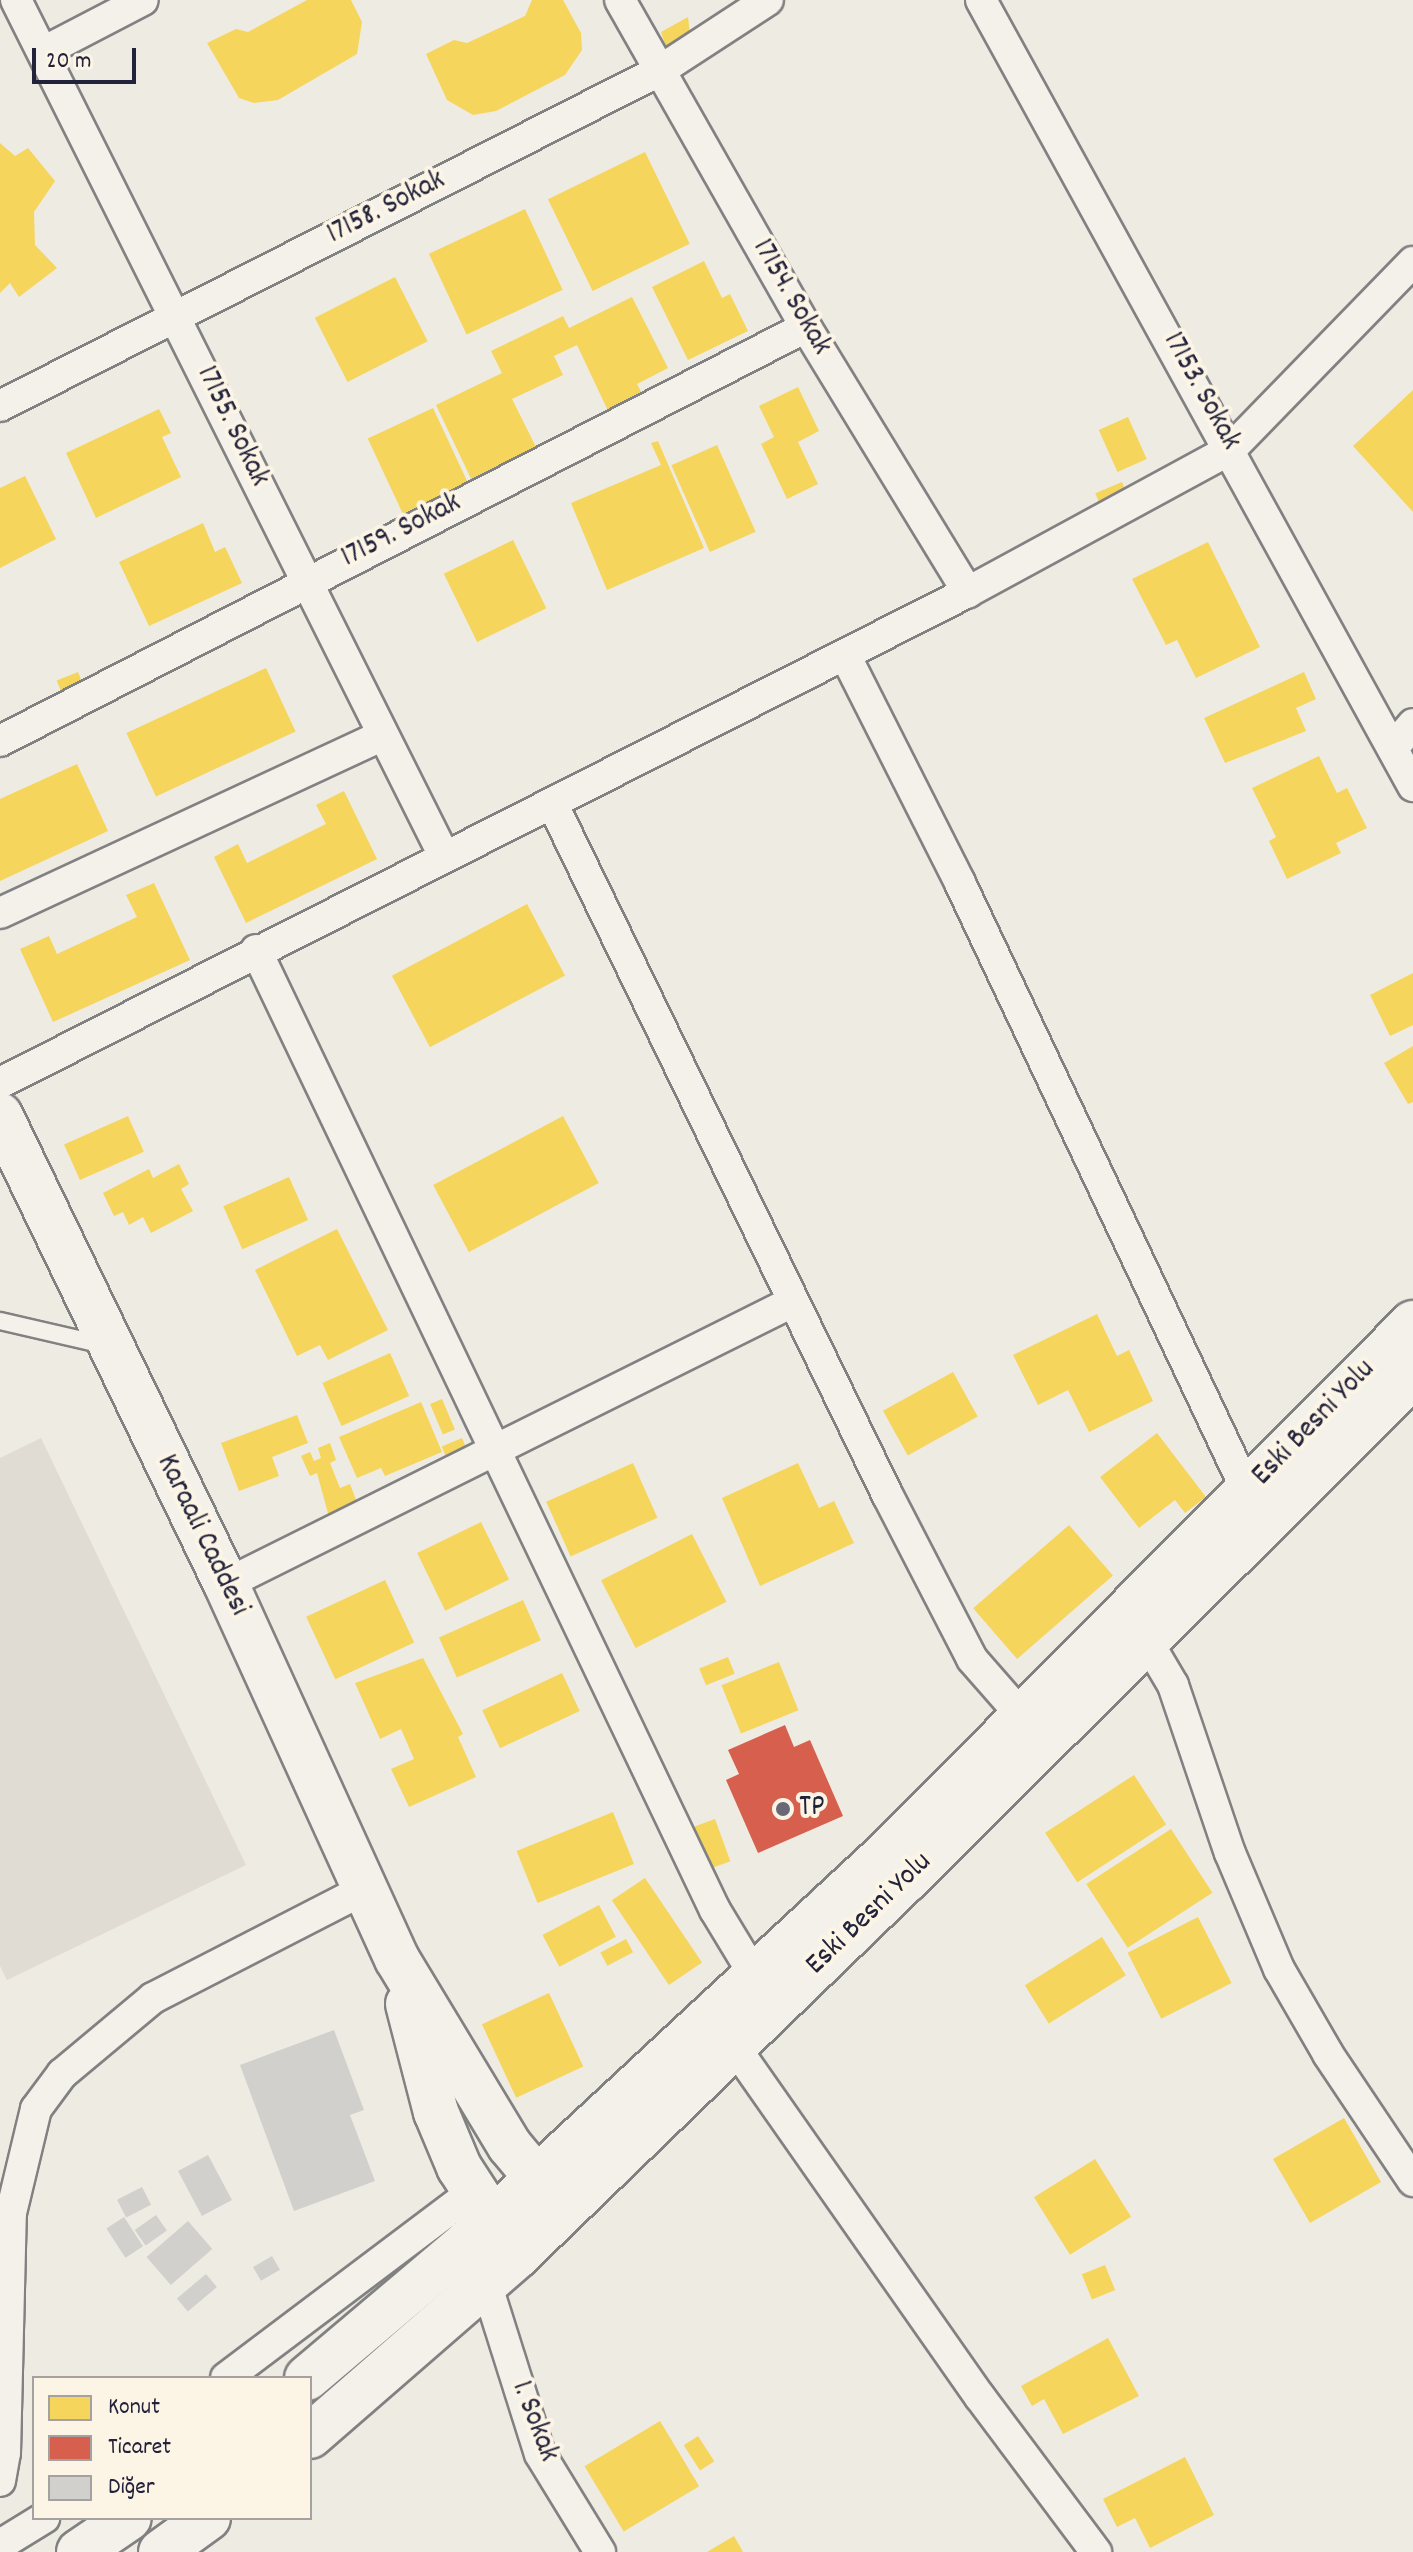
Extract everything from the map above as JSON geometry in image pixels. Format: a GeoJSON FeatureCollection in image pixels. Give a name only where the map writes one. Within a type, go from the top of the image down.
{"type":"FeatureCollection","features":[{"type":"Feature","properties":{"kind":"main road","name":"Karaali Caddesi"},"geometry":{"type":"LineString","coordinates":[[0,1115],[226,1584],[397,1959]]}},
{"type":"Feature","properties":{"kind":"main road","name":"Eski Besni Yolu"},"geometry":{"type":"LineString","coordinates":[[309,2376],[483,2205],[536,2177],[889,1851],[1021,1715],[1248,1493],[1413,1323]]}},
{"type":"Feature","properties":{"kind":"main road","name":"Eski Besni Yolu"},"geometry":{"type":"LineString","coordinates":[[312,2434],[564,2211],[1147,1641],[1413,1376]]}},
{"type":"Feature","properties":{"kind":"main road"},"geometry":{"type":"LineString","coordinates":[[397,1959],[510,2146],[564,2211]]}},
{"type":"Feature","properties":{"kind":"main road"},"geometry":{"type":"LineString","coordinates":[[397,1959],[436,2112],[483,2205],[501,2270]]}},
{"type":"Feature","properties":{"kind":"main road"},"geometry":{"type":"LineString","coordinates":[[79,2552],[126,2520]]}},
{"type":"Feature","properties":{"kind":"main road"},"geometry":{"type":"LineString","coordinates":[[161,2552],[205,2520]]}},
{"type":"Feature","properties":{"kind":"street","name":"17155. Sokak"},"geometry":{"type":"LineString","coordinates":[[16,0],[45,51],[305,581],[444,856]]}},
{"type":"Feature","properties":{"kind":"street"},"geometry":{"type":"LineString","coordinates":[[45,51],[143,0]]}},
{"type":"Feature","properties":{"kind":"street","name":"17154. Sokak"},"geometry":{"type":"LineString","coordinates":[[620,0],[806,327],[968,592]]}},
{"type":"Feature","properties":{"kind":"street","name":"17158. Sokak"},"geometry":{"type":"LineString","coordinates":[[0,406],[659,71],[768,0]]}},
{"type":"Feature","properties":{"kind":"street","name":"17153. Sokak"},"geometry":{"type":"LineString","coordinates":[[981,0],[1231,449],[1413,786]]}},
{"type":"Feature","properties":{"kind":"street"},"geometry":{"type":"LineString","coordinates":[[0,1083],[256,950],[553,805],[968,592],[1231,449],[1413,262]]}},
{"type":"Feature","properties":{"kind":"street","name":"17159. Sokak"},"geometry":{"type":"LineString","coordinates":[[0,741],[305,581],[806,327]]}},
{"type":"Feature","properties":{"kind":"street"},"geometry":{"type":"LineString","coordinates":[[845,655],[960,883],[1248,1493]]}},
{"type":"Feature","properties":{"kind":"street"},"geometry":{"type":"LineString","coordinates":[[1393,748],[1413,724]]}},
{"type":"Feature","properties":{"kind":"street"},"geometry":{"type":"LineString","coordinates":[[0,913],[382,736]]}},
{"type":"Feature","properties":{"kind":"street"},"geometry":{"type":"LineString","coordinates":[[553,805],[792,1302],[972,1659],[1021,1715]]}},
{"type":"Feature","properties":{"kind":"street"},"geometry":{"type":"LineString","coordinates":[[256,950],[715,1910],[755,1976]]}},
{"type":"Feature","properties":{"kind":"street"},"geometry":{"type":"LineString","coordinates":[[226,1584],[792,1302]]}},
{"type":"Feature","properties":{"kind":"street"},"geometry":{"type":"LineString","coordinates":[[1147,1641],[1173,1685],[1230,1853],[1279,1969],[1328,2054],[1413,2181]]}},
{"type":"Feature","properties":{"kind":"street"},"geometry":{"type":"LineString","coordinates":[[0,2481],[5,2453],[11,2213],[36,2109],[62,2074],[153,1998],[365,1889]]}},
{"type":"Feature","properties":{"kind":"street"},"geometry":{"type":"LineString","coordinates":[[734,2046],[980,2397],[1096,2552]]}},
{"type":"Feature","properties":{"kind":"street"},"geometry":{"type":"LineString","coordinates":[[229,2376],[483,2205]]}},
{"type":"Feature","properties":{"kind":"street","name":"1. Sokak"},"geometry":{"type":"LineString","coordinates":[[501,2270],[540,2454],[600,2552]]}},
{"type":"Feature","properties":{"kind":"street"},"geometry":{"type":"LineString","coordinates":[[0,2545],[41,2520]]}},
{"type":"Feature","properties":{"kind":"lane"},"geometry":{"type":"LineString","coordinates":[[0,1321],[109,1346]]}},
{"type":"Feature","properties":{"kind":"shaded area"},"geometry":{"type":"Polygon","coordinates":[[[41,1438],[246,1865],[7,1980],[0,1966],[0,1458],[41,1438]]]}},
{"type":"Feature","properties":{"kind":"building: Konut"},"geometry":{"type":"Polygon","coordinates":[[[307,0],[351,0],[362,22],[357,54],[278,100],[254,103],[239,98],[207,43],[236,29],[248,32],[307,0]]]}},
{"type":"Feature","properties":{"kind":"building: Konut"},"geometry":{"type":"Polygon","coordinates":[[[532,0],[563,0],[581,33],[582,50],[565,75],[496,111],[473,115],[447,100],[426,54],[454,40],[467,43],[525,16],[532,0]]]}},
{"type":"Feature","properties":{"kind":"building: Konut"},"geometry":{"type":"Polygon","coordinates":[[[688,17],[691,44],[668,54],[661,32],[688,17]]]}},
{"type":"Feature","properties":{"kind":"building: Konut"},"geometry":{"type":"Polygon","coordinates":[[[0,143],[15,156],[28,148],[55,181],[34,212],[35,245],[57,268],[19,297],[10,283],[0,293],[0,143]]]}},
{"type":"Feature","properties":{"kind":"building: Konut"},"geometry":{"type":"Polygon","coordinates":[[[645,152],[690,244],[593,291],[548,199],[645,152]]]}},
{"type":"Feature","properties":{"kind":"building: Konut"},"geometry":{"type":"Polygon","coordinates":[[[525,209],[563,290],[467,334],[429,254],[525,209]]]}},
{"type":"Feature","properties":{"kind":"building: Konut"},"geometry":{"type":"Polygon","coordinates":[[[704,261],[722,298],[730,294],[748,331],[688,360],[652,287],[704,261]]]}},
{"type":"Feature","properties":{"kind":"building: Konut"},"geometry":{"type":"Polygon","coordinates":[[[395,277],[428,341],[347,382],[315,318],[395,277]]]}},
{"type":"Feature","properties":{"kind":"building: Konut"},"geometry":{"type":"Polygon","coordinates":[[[632,297],[668,368],[637,384],[644,397],[610,415],[577,345],[554,356],[563,375],[512,399],[539,453],[474,485],[436,405],[502,373],[491,351],[563,316],[569,328],[632,297]]]}},
{"type":"Feature","properties":{"kind":"building: Konut"},"geometry":{"type":"Polygon","coordinates":[[[798,387],[819,431],[798,442],[818,484],[787,499],[761,444],[774,437],[759,406],[798,387]]]}},
{"type":"Feature","properties":{"kind":"building: Konut"},"geometry":{"type":"Polygon","coordinates":[[[1413,390],[1413,512],[1353,446],[1413,390]]]}},
{"type":"Feature","properties":{"kind":"building: Konut"},"geometry":{"type":"Polygon","coordinates":[[[433,408],[470,487],[405,517],[368,438],[433,408]]]}},
{"type":"Feature","properties":{"kind":"building: Konut"},"geometry":{"type":"Polygon","coordinates":[[[159,409],[171,433],[162,437],[181,477],[96,518],[66,453],[159,409]]]}},
{"type":"Feature","properties":{"kind":"building: Konut"},"geometry":{"type":"Polygon","coordinates":[[[1128,417],[1147,459],[1117,472],[1099,430],[1128,417]]]}},
{"type":"Feature","properties":{"kind":"building: Konut"},"geometry":{"type":"Polygon","coordinates":[[[658,441],[704,548],[607,590],[571,503],[661,465],[651,443],[658,441]]]}},
{"type":"Feature","properties":{"kind":"building: Konut"},"geometry":{"type":"Polygon","coordinates":[[[717,445],[756,532],[710,552],[671,465],[717,445]]]}},
{"type":"Feature","properties":{"kind":"building: Konut"},"geometry":{"type":"Polygon","coordinates":[[[25,476],[56,539],[0,568],[0,488],[25,476]]]}},
{"type":"Feature","properties":{"kind":"building: Konut"},"geometry":{"type":"Polygon","coordinates":[[[1122,482],[1127,494],[1100,505],[1095,493],[1122,482]]]}},
{"type":"Feature","properties":{"kind":"building: Konut"},"geometry":{"type":"Polygon","coordinates":[[[203,523],[215,552],[225,547],[242,583],[149,626],[119,562],[203,523]]]}},
{"type":"Feature","properties":{"kind":"building: Konut"},"geometry":{"type":"Polygon","coordinates":[[[513,540],[546,608],[477,642],[444,574],[513,540]]]}},
{"type":"Feature","properties":{"kind":"building: Konut"},"geometry":{"type":"Polygon","coordinates":[[[1208,542],[1260,647],[1196,678],[1177,640],[1166,645],[1132,579],[1208,542]]]}},
{"type":"Feature","properties":{"kind":"building: Konut"},"geometry":{"type":"Polygon","coordinates":[[[266,668],[296,731],[156,797],[126,733],[266,668]]]}},
{"type":"Feature","properties":{"kind":"building: Konut"},"geometry":{"type":"Polygon","coordinates":[[[78,672],[85,689],[63,697],[57,681],[78,672]]]}},
{"type":"Feature","properties":{"kind":"building: Konut"},"geometry":{"type":"Polygon","coordinates":[[[1304,672],[1316,699],[1296,708],[1306,731],[1225,763],[1204,718],[1304,672]]]}},
{"type":"Feature","properties":{"kind":"building: Konut"},"geometry":{"type":"Polygon","coordinates":[[[1319,756],[1337,793],[1347,788],[1367,828],[1336,843],[1341,853],[1287,879],[1269,841],[1276,837],[1252,788],[1319,756]]]}},
{"type":"Feature","properties":{"kind":"building: Konut"},"geometry":{"type":"Polygon","coordinates":[[[77,764],[108,831],[0,881],[0,799],[77,764]]]}},
{"type":"Feature","properties":{"kind":"building: Konut"},"geometry":{"type":"Polygon","coordinates":[[[344,791],[377,859],[246,923],[214,857],[238,844],[247,863],[326,824],[316,805],[344,791]]]}},
{"type":"Feature","properties":{"kind":"building: Konut"},"geometry":{"type":"Polygon","coordinates":[[[154,883],[190,960],[53,1022],[20,949],[49,936],[57,954],[137,917],[126,895],[154,883]]]}},
{"type":"Feature","properties":{"kind":"building: Konut"},"geometry":{"type":"Polygon","coordinates":[[[527,904],[565,976],[430,1047],[392,976],[527,904]]]}},
{"type":"Feature","properties":{"kind":"building: Konut"},"geometry":{"type":"Polygon","coordinates":[[[1413,973],[1413,1025],[1390,1036],[1370,995],[1413,973]]]}},
{"type":"Feature","properties":{"kind":"building: Konut"},"geometry":{"type":"Polygon","coordinates":[[[1413,1046],[1413,1102],[1408,1104],[1384,1063],[1413,1046]]]}},
{"type":"Feature","properties":{"kind":"building: Konut"},"geometry":{"type":"Polygon","coordinates":[[[128,1116],[144,1152],[80,1180],[64,1144],[128,1116]]]}},
{"type":"Feature","properties":{"kind":"building: Konut"},"geometry":{"type":"Polygon","coordinates":[[[563,1116],[599,1183],[469,1252],[433,1185],[563,1116]]]}},
{"type":"Feature","properties":{"kind":"building: Konut"},"geometry":{"type":"Polygon","coordinates":[[[179,1164],[189,1184],[181,1189],[193,1211],[151,1233],[143,1217],[129,1225],[123,1212],[114,1216],[103,1193],[149,1169],[153,1178],[179,1164]]]}},
{"type":"Feature","properties":{"kind":"building: Konut"},"geometry":{"type":"Polygon","coordinates":[[[289,1177],[308,1220],[242,1249],[223,1206],[289,1177]]]}},
{"type":"Feature","properties":{"kind":"building: Konut"},"geometry":{"type":"Polygon","coordinates":[[[337,1229],[388,1330],[328,1360],[320,1345],[297,1356],[255,1270],[337,1229]]]}},
{"type":"Feature","properties":{"kind":"building: Konut"},"geometry":{"type":"Polygon","coordinates":[[[1097,1314],[1117,1356],[1129,1350],[1153,1401],[1089,1432],[1068,1390],[1038,1405],[1013,1355],[1097,1314]]]}},
{"type":"Feature","properties":{"kind":"building: Konut"},"geometry":{"type":"Polygon","coordinates":[[[390,1353],[409,1396],[342,1426],[322,1383],[390,1353]]]}},
{"type":"Feature","properties":{"kind":"building: Konut"},"geometry":{"type":"Polygon","coordinates":[[[953,1372],[978,1417],[908,1455],[883,1411],[953,1372]]]}},
{"type":"Feature","properties":{"kind":"building: Konut"},"geometry":{"type":"Polygon","coordinates":[[[442,1399],[455,1429],[443,1434],[430,1404],[442,1399]]]}},
{"type":"Feature","properties":{"kind":"building: Konut"},"geometry":{"type":"Polygon","coordinates":[[[421,1402],[442,1452],[385,1476],[381,1468],[357,1478],[339,1437],[421,1402]]]}},
{"type":"Feature","properties":{"kind":"building: Konut"},"geometry":{"type":"Polygon","coordinates":[[[297,1415],[308,1443],[272,1457],[279,1476],[239,1491],[221,1443],[297,1415]]]}},
{"type":"Feature","properties":{"kind":"building: Konut"},"geometry":{"type":"Polygon","coordinates":[[[1157,1433],[1206,1497],[1185,1513],[1175,1500],[1139,1528],[1100,1477],[1157,1433]]]}},
{"type":"Feature","properties":{"kind":"building: Konut"},"geometry":{"type":"Polygon","coordinates":[[[462,1438],[468,1452],[448,1460],[442,1447],[462,1438]]]}},
{"type":"Feature","properties":{"kind":"building: Konut"},"geometry":{"type":"Polygon","coordinates":[[[330,1443],[336,1460],[330,1463],[340,1488],[350,1484],[358,1505],[329,1517],[317,1473],[310,1476],[301,1456],[310,1452],[314,1461],[321,1458],[318,1448],[330,1443]]]}},
{"type":"Feature","properties":{"kind":"building: Konut"},"geometry":{"type":"Polygon","coordinates":[[[633,1463],[657,1518],[571,1556],[546,1502],[633,1463]]]}},
{"type":"Feature","properties":{"kind":"building: Konut"},"geometry":{"type":"Polygon","coordinates":[[[798,1463],[819,1508],[834,1501],[854,1543],[760,1586],[722,1498],[798,1463]]]}},
{"type":"Feature","properties":{"kind":"building: Konut"},"geometry":{"type":"Polygon","coordinates":[[[481,1522],[509,1580],[445,1611],[417,1553],[481,1522]]]}},
{"type":"Feature","properties":{"kind":"building: Konut"},"geometry":{"type":"Polygon","coordinates":[[[1069,1525],[1113,1576],[1017,1659],[973,1608],[1069,1525]]]}},
{"type":"Feature","properties":{"kind":"building: Konut"},"geometry":{"type":"Polygon","coordinates":[[[692,1534],[727,1602],[636,1648],[601,1580],[692,1534]]]}},
{"type":"Feature","properties":{"kind":"building: Konut"},"geometry":{"type":"Polygon","coordinates":[[[385,1580],[414,1643],[335,1679],[306,1617],[385,1580]]]}},
{"type":"Feature","properties":{"kind":"building: Konut"},"geometry":{"type":"Polygon","coordinates":[[[523,1600],[541,1640],[457,1678],[439,1637],[523,1600]]]}},
{"type":"Feature","properties":{"kind":"building: Konut"},"geometry":{"type":"Polygon","coordinates":[[[728,1657],[735,1674],[706,1685],[699,1669],[728,1657]]]}},
{"type":"Feature","properties":{"kind":"building: Konut"},"geometry":{"type":"Polygon","coordinates":[[[423,1658],[463,1734],[458,1737],[476,1777],[409,1807],[391,1769],[414,1759],[401,1729],[380,1739],[355,1683],[423,1658]]]}},
{"type":"Feature","properties":{"kind":"building: Konut"},"geometry":{"type":"Polygon","coordinates":[[[779,1662],[798,1710],[741,1733],[722,1685],[779,1662]]]}},
{"type":"Feature","properties":{"kind":"building: Konut"},"geometry":{"type":"Polygon","coordinates":[[[562,1673],[580,1711],[500,1748],[482,1710],[562,1673]]]}},
{"type":"Feature","properties":{"kind":"building: Konut"},"geometry":{"type":"Polygon","coordinates":[[[1134,1775],[1166,1824],[1077,1882],[1045,1833],[1134,1775]]]}},
{"type":"Feature","properties":{"kind":"building: Konut"},"geometry":{"type":"Polygon","coordinates":[[[613,1812],[634,1864],[538,1903],[517,1851],[613,1812]]]}},
{"type":"Feature","properties":{"kind":"building: Konut"},"geometry":{"type":"Polygon","coordinates":[[[715,1819],[730,1861],[708,1869],[692,1827],[715,1819]]]}},
{"type":"Feature","properties":{"kind":"building: Konut"},"geometry":{"type":"Polygon","coordinates":[[[1171,1829],[1212,1893],[1128,1948],[1086,1884],[1171,1829]]]}},
{"type":"Feature","properties":{"kind":"building: Konut"},"geometry":{"type":"Polygon","coordinates":[[[645,1878],[702,1963],[669,1985],[612,1900],[645,1878]]]}},
{"type":"Feature","properties":{"kind":"building: Konut"},"geometry":{"type":"Polygon","coordinates":[[[599,1905],[616,1937],[559,1967],[542,1935],[599,1905]]]}},
{"type":"Feature","properties":{"kind":"building: Konut"},"geometry":{"type":"Polygon","coordinates":[[[1198,1917],[1232,1983],[1161,2019],[1128,1953],[1198,1917]]]}},
{"type":"Feature","properties":{"kind":"building: Konut"},"geometry":{"type":"Polygon","coordinates":[[[1102,1937],[1126,1975],[1049,2023],[1025,1985],[1102,1937]]]}},
{"type":"Feature","properties":{"kind":"building: Konut"},"geometry":{"type":"Polygon","coordinates":[[[626,1939],[633,1952],[607,1966],[600,1953],[626,1939]]]}},
{"type":"Feature","properties":{"kind":"building: Konut"},"geometry":{"type":"Polygon","coordinates":[[[549,1993],[583,2066],[516,2098],[482,2024],[549,1993]]]}},
{"type":"Feature","properties":{"kind":"building: Konut"},"geometry":{"type":"Polygon","coordinates":[[[1344,2118],[1381,2182],[1310,2223],[1273,2159],[1344,2118]]]}},
{"type":"Feature","properties":{"kind":"building: Konut"},"geometry":{"type":"Polygon","coordinates":[[[1095,2159],[1131,2217],[1070,2255],[1034,2197],[1095,2159]]]}},
{"type":"Feature","properties":{"kind":"building: Konut"},"geometry":{"type":"Polygon","coordinates":[[[1105,2265],[1115,2290],[1092,2299],[1082,2274],[1105,2265]]]}},
{"type":"Feature","properties":{"kind":"building: Konut"},"geometry":{"type":"Polygon","coordinates":[[[1108,2338],[1139,2396],[1063,2434],[1044,2399],[1032,2406],[1021,2386],[1108,2338]]]}},
{"type":"Feature","properties":{"kind":"building: Konut"},"geometry":{"type":"Polygon","coordinates":[[[660,2421],[699,2486],[624,2531],[585,2466],[660,2421]]]}},
{"type":"Feature","properties":{"kind":"building: Konut"},"geometry":{"type":"Polygon","coordinates":[[[698,2436],[714,2461],[700,2470],[684,2445],[698,2436]]]}},
{"type":"Feature","properties":{"kind":"building: Konut"},"geometry":{"type":"Polygon","coordinates":[[[1185,2457],[1214,2515],[1150,2548],[1135,2518],[1117,2527],[1103,2499],[1185,2457]]]}},
{"type":"Feature","properties":{"kind":"building: Konut"},"geometry":{"type":"Polygon","coordinates":[[[734,2536],[743,2552],[707,2552],[734,2536]]]}},
{"type":"Feature","properties":{"kind":"building: Ticaret"},"geometry":{"type":"Polygon","coordinates":[[[785,1725],[794,1747],[810,1740],[843,1816],[758,1853],[726,1780],[739,1774],[728,1750],[785,1725]]]}},
{"type":"Feature","properties":{"kind":"building: Diğer"},"geometry":{"type":"Polygon","coordinates":[[[334,2030],[364,2110],[350,2115],[375,2181],[294,2211],[240,2065],[334,2030]]]}},
{"type":"Feature","properties":{"kind":"building: Diğer"},"geometry":{"type":"Polygon","coordinates":[[[208,2155],[232,2200],[202,2216],[178,2171],[208,2155]]]}},
{"type":"Feature","properties":{"kind":"building: Diğer"},"geometry":{"type":"Polygon","coordinates":[[[142,2187],[151,2205],[126,2218],[117,2200],[142,2187]]]}},
{"type":"Feature","properties":{"kind":"building: Diğer"},"geometry":{"type":"Polygon","coordinates":[[[156,2215],[167,2231],[146,2245],[135,2230],[156,2215]]]}},
{"type":"Feature","properties":{"kind":"building: Diğer"},"geometry":{"type":"Polygon","coordinates":[[[124,2217],[143,2246],[125,2258],[106,2228],[124,2217]]]}},
{"type":"Feature","properties":{"kind":"building: Diğer"},"geometry":{"type":"Polygon","coordinates":[[[188,2221],[212,2249],[171,2285],[146,2257],[188,2221]]]}},
{"type":"Feature","properties":{"kind":"building: Diğer"},"geometry":{"type":"Polygon","coordinates":[[[272,2256],[280,2270],[261,2281],[253,2267],[272,2256]]]}},
{"type":"Feature","properties":{"kind":"building: Diğer"},"geometry":{"type":"Polygon","coordinates":[[[206,2274],[217,2287],[188,2311],[177,2298],[206,2274]]]}},
{"type":"Feature","properties":{"kind":"place","name":"TP"},"geometry":{"type":"Point","coordinates":[783,1809]}}]}
